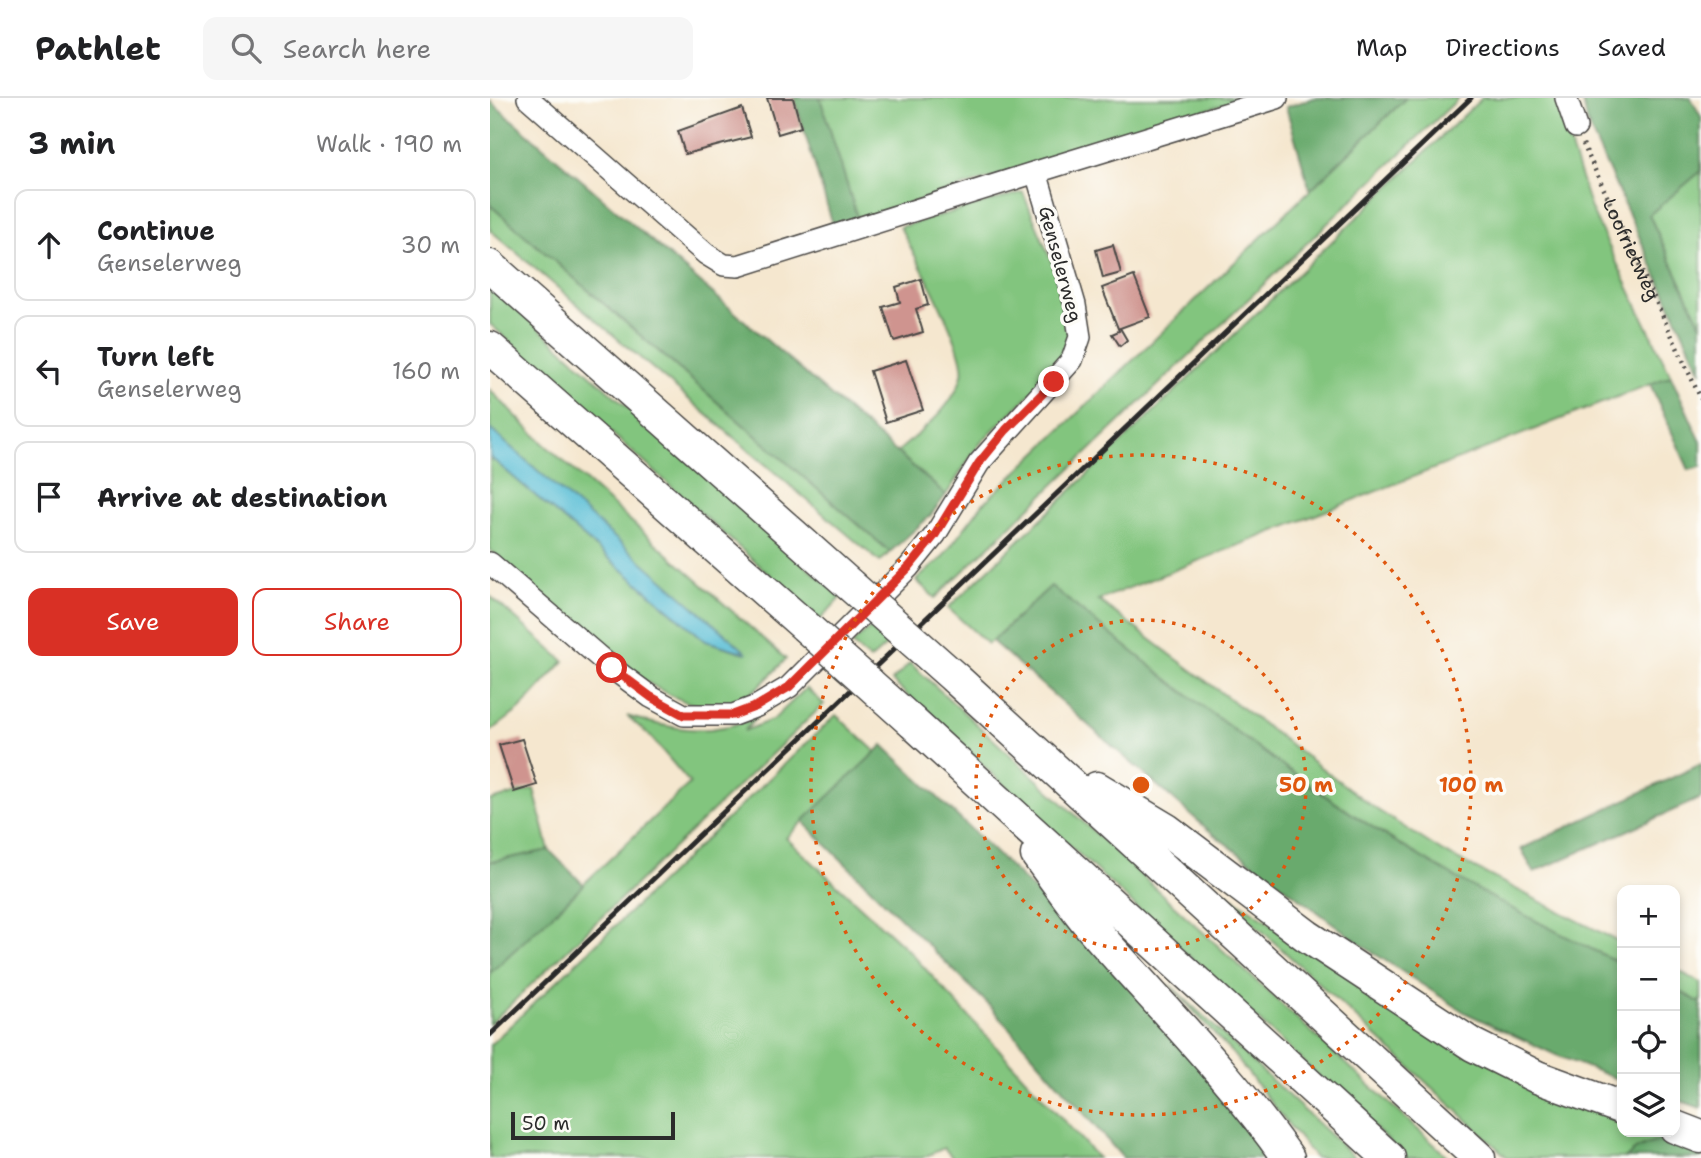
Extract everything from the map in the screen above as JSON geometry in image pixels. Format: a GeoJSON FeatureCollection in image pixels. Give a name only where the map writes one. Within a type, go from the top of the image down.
{"type":"FeatureCollection","features":[{"type":"Feature","properties":{"kind":"highway"},"geometry":{"type":"LineString","coordinates":[[490,266],[1039,753],[1479,1158]]}},
{"type":"Feature","properties":{"kind":"highway"},"geometry":{"type":"LineString","coordinates":[[490,348],[911,721],[1389,1158]]}},
{"type":"Feature","properties":{"kind":"highway"},"geometry":{"type":"LineString","coordinates":[[1039,753],[1167,830],[1307,936],[1473,1045],[1537,1077],[1617,1106]]}},
{"type":"Feature","properties":{"kind":"highway"},"geometry":{"type":"LineString","coordinates":[[989,793],[1090,926],[1179,1023],[1289,1158]]}},
{"type":"Feature","properties":{"kind":"highway"},"geometry":{"type":"LineString","coordinates":[[1680,1129],[1701,1137]]}},
{"type":"Feature","properties":{"kind":"street"},"geometry":{"type":"LineString","coordinates":[[528,98],[706,254],[724,265],[738,266],[1277,98]]}},
{"type":"Feature","properties":{"kind":"street"},"geometry":{"type":"LineString","coordinates":[[1566,98],[1576,127]]}},
{"type":"Feature","properties":{"kind":"street","name":"Genselerweg"},"geometry":{"type":"LineString","coordinates":[[490,563],[612,668],[651,697],[684,715],[733,715],[757,706],[789,687],[909,567],[935,535],[979,463],[1072,360],[1080,337],[1076,305],[1036,172]]}},
{"type":"Feature","properties":{"kind":"path","name":"Loofrietweg"},"geometry":{"type":"LineString","coordinates":[[1576,127],[1701,399]]}},
{"type":"Feature","properties":{"kind":"green space"},"geometry":{"type":"Polygon","coordinates":[[[794,98],[820,98],[858,220],[834,228],[794,98]]]}},
{"type":"Feature","properties":{"kind":"green space"},"geometry":{"type":"Polygon","coordinates":[[[820,98],[1243,98],[858,220],[820,98]]]}},
{"type":"Feature","properties":{"kind":"green space"},"geometry":{"type":"Polygon","coordinates":[[[1314,98],[1406,98],[1310,190],[1286,107],[1314,98]]]}},
{"type":"Feature","properties":{"kind":"green space"},"geometry":{"type":"Polygon","coordinates":[[[1406,98],[1459,98],[935,598],[916,580],[941,559],[983,504],[1406,98]]]}},
{"type":"Feature","properties":{"kind":"green space"},"geometry":{"type":"Polygon","coordinates":[[[1482,98],[1555,98],[1591,209],[1671,376],[1098,600],[1376,809],[1443,852],[1617,940],[1617,962],[1476,889],[1369,825],[1226,724],[1051,586],[988,644],[948,608],[1482,98]]]}},
{"type":"Feature","properties":{"kind":"green space"},"geometry":{"type":"Polygon","coordinates":[[[1582,98],[1691,98],[1701,117],[1701,171],[1649,215],[1701,325],[1701,372],[1588,125],[1582,98]]]}},
{"type":"Feature","properties":{"kind":"green space"},"geometry":{"type":"Polygon","coordinates":[[[490,101],[946,495],[930,516],[890,552],[490,205],[490,101]]]}},
{"type":"Feature","properties":{"kind":"green space"},"geometry":{"type":"Polygon","coordinates":[[[1701,171],[1701,325],[1649,215],[1701,171]]]}},
{"type":"Feature","properties":{"kind":"green space"},"geometry":{"type":"Polygon","coordinates":[[[1023,192],[1061,288],[1067,308],[1070,340],[1066,352],[1045,380],[979,445],[946,495],[897,452],[944,408],[958,387],[962,375],[957,345],[900,227],[1023,192]]]}},
{"type":"Feature","properties":{"kind":"green space"},"geometry":{"type":"Polygon","coordinates":[[[490,205],[890,552],[880,562],[490,230],[490,205]]]}},
{"type":"Feature","properties":{"kind":"green space"},"geometry":{"type":"Polygon","coordinates":[[[490,285],[841,597],[820,620],[490,324],[490,285]]]}},
{"type":"Feature","properties":{"kind":"green space"},"geometry":{"type":"Polygon","coordinates":[[[1671,376],[1701,442],[1701,467],[1689,470],[1650,384],[1671,376]]]}},
{"type":"Feature","properties":{"kind":"green space"},"geometry":{"type":"Polygon","coordinates":[[[490,390],[543,443],[786,659],[747,696],[737,701],[717,707],[691,704],[662,691],[630,671],[566,619],[490,550],[490,457],[706,641],[745,653],[490,429],[490,390]]]}},
{"type":"Feature","properties":{"kind":"green space"},"geometry":{"type":"Polygon","coordinates":[[[1051,586],[1226,724],[1368,825],[1475,889],[1617,962],[1617,1079],[1556,1055],[1466,1013],[1366,948],[1213,834],[992,641],[1051,586]]]}},
{"type":"Feature","properties":{"kind":"green space"},"geometry":{"type":"Polygon","coordinates":[[[490,596],[564,661],[520,709],[490,732],[490,596]]]}},
{"type":"Feature","properties":{"kind":"green space"},"geometry":{"type":"Polygon","coordinates":[[[870,628],[888,644],[870,660],[852,644],[870,628]]]}},
{"type":"Feature","properties":{"kind":"green space"},"geometry":{"type":"Polygon","coordinates":[[[910,663],[1449,1158],[1407,1158],[892,681],[910,663]]]}},
{"type":"Feature","properties":{"kind":"green space"},"geometry":{"type":"Polygon","coordinates":[[[806,688],[824,704],[490,1024],[490,973],[690,783],[649,735],[627,716],[676,728],[692,729],[723,727],[757,717],[744,731],[774,719],[806,688]]]}},
{"type":"Feature","properties":{"kind":"green space"},"geometry":{"type":"Polygon","coordinates":[[[836,715],[876,752],[786,838],[910,952],[1098,1158],[953,1158],[944,1148],[922,1158],[490,1158],[490,1045],[836,715]]]}},
{"type":"Feature","properties":{"kind":"green space"},"geometry":{"type":"Polygon","coordinates":[[[883,745],[1055,910],[1147,1005],[1277,1158],[1123,1158],[988,1004],[806,825],[804,820],[883,745]]]}},
{"type":"Feature","properties":{"kind":"green space"},"geometry":{"type":"Polygon","coordinates":[[[1701,764],[1701,798],[1534,872],[1521,849],[1701,764]]]}},
{"type":"Feature","properties":{"kind":"green space"},"geometry":{"type":"Polygon","coordinates":[[[534,789],[549,850],[490,862],[490,800],[534,789]]]}},
{"type":"Feature","properties":{"kind":"green space"},"geometry":{"type":"Polygon","coordinates":[[[549,850],[584,885],[490,973],[490,862],[549,850]]]}},
{"type":"Feature","properties":{"kind":"green space"},"geometry":{"type":"Polygon","coordinates":[[[1209,882],[1350,976],[1617,1112],[1617,1137],[1684,1138],[1645,1145],[1626,1158],[1508,1158],[1209,882]]]}},
{"type":"Feature","properties":{"kind":"green space"},"geometry":{"type":"Polygon","coordinates":[[[1680,972],[1701,983],[1701,1003],[1680,992],[1680,972]]]}},
{"type":"Feature","properties":{"kind":"green space"},"geometry":{"type":"Polygon","coordinates":[[[1169,984],[1355,1158],[1315,1158],[1232,1053],[1169,984]]]}},
{"type":"Feature","properties":{"kind":"green space"},"geometry":{"type":"Polygon","coordinates":[[[1680,992],[1701,1003],[1701,1108],[1680,1101],[1680,992]]]}},
{"type":"Feature","properties":{"kind":"green space"},"geometry":{"type":"Polygon","coordinates":[[[1684,1138],[1701,1144],[1701,1158],[1626,1158],[1645,1145],[1684,1138]]]}},
{"type":"Feature","properties":{"kind":"water"},"geometry":{"type":"Polygon","coordinates":[[[490,429],[747,653],[706,641],[490,457],[490,429]]]}},
{"type":"Feature","properties":{"kind":"building"},"geometry":{"type":"Polygon","coordinates":[[[767,98],[793,98],[801,127],[778,134],[767,98]]]}},
{"type":"Feature","properties":{"kind":"building"},"geometry":{"type":"Polygon","coordinates":[[[742,108],[751,137],[685,154],[678,131],[742,108]]]}},
{"type":"Feature","properties":{"kind":"building"},"geometry":{"type":"Polygon","coordinates":[[[1113,245],[1121,273],[1103,278],[1096,250],[1113,245]]]}},
{"type":"Feature","properties":{"kind":"building"},"geometry":{"type":"Polygon","coordinates":[[[1134,276],[1150,317],[1120,328],[1127,340],[1120,346],[1112,334],[1119,331],[1102,288],[1134,276]]]}},
{"type":"Feature","properties":{"kind":"building"},"geometry":{"type":"Polygon","coordinates":[[[921,279],[928,305],[916,309],[923,332],[894,341],[883,307],[900,302],[896,287],[921,279]]]}},
{"type":"Feature","properties":{"kind":"building"},"geometry":{"type":"Polygon","coordinates":[[[906,360],[923,410],[886,422],[870,371],[906,360]]]}},
{"type":"Feature","properties":{"kind":"building"},"geometry":{"type":"Polygon","coordinates":[[[522,739],[537,785],[514,792],[499,745],[522,739]]]}},
{"type":"Feature","properties":{"kind":"railway"},"geometry":{"type":"LineString","coordinates":[[490,1035],[1471,98]]}},
{"type":"Feature","properties":{"kind":"route"},"geometry":{"type":"LineString","coordinates":[[612,668],[651,697],[684,715],[733,715],[757,706],[789,687],[909,567],[935,535],[979,463],[1006,430],[1054,382]]}}]}
